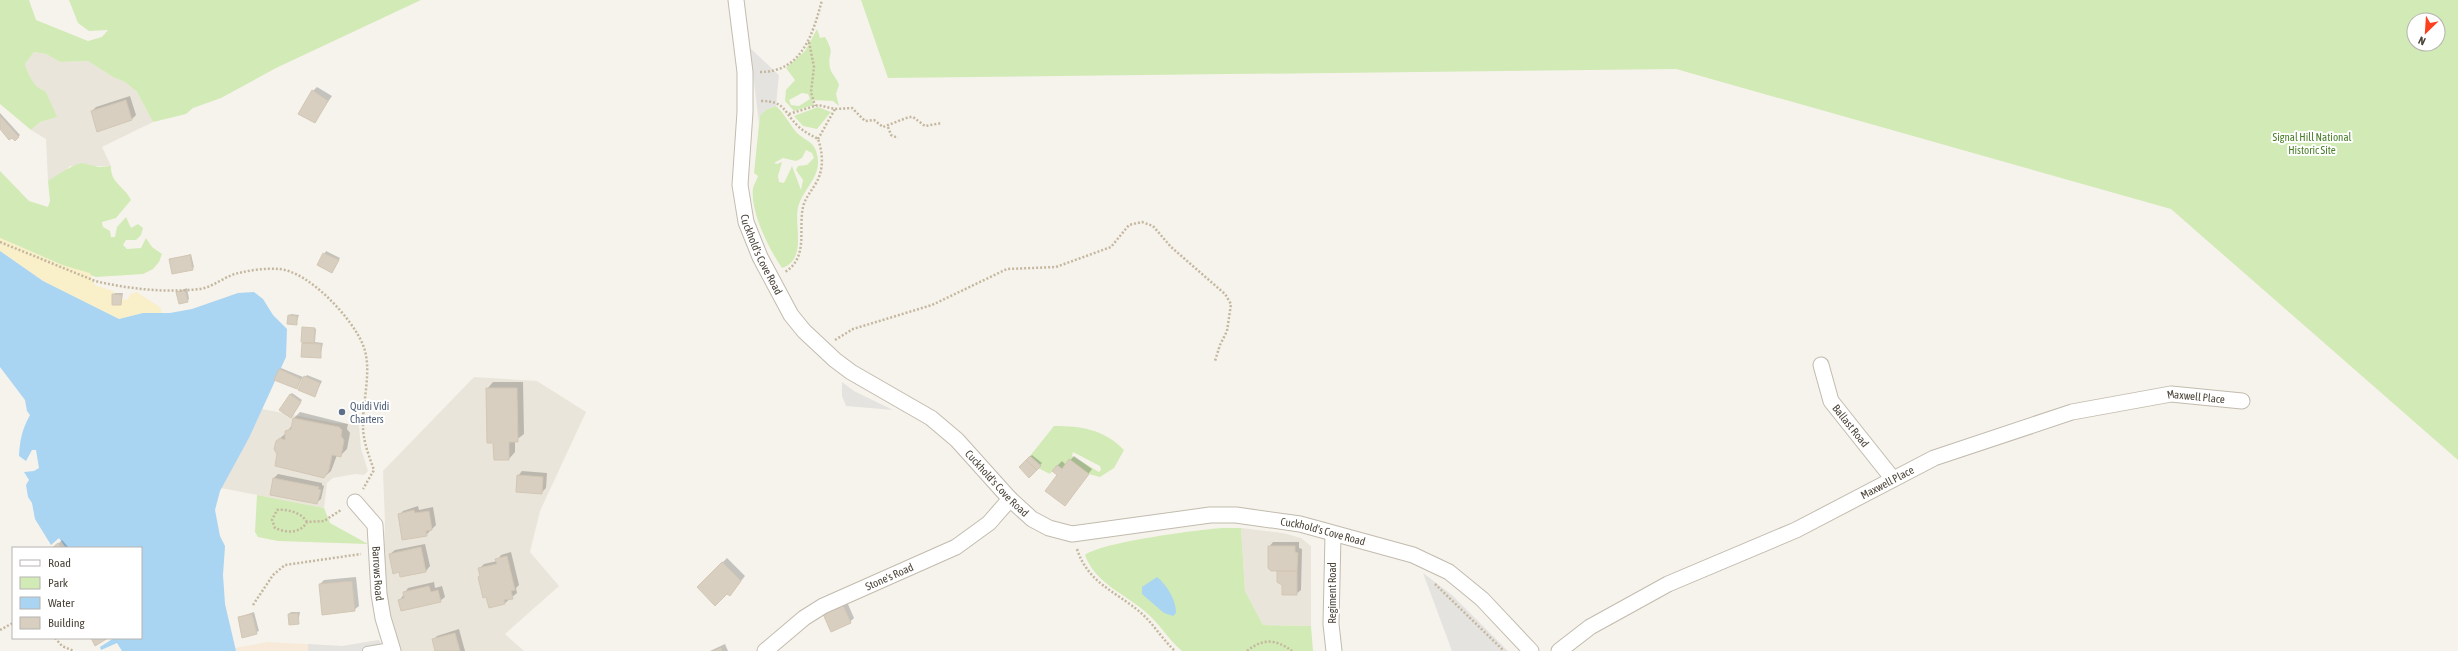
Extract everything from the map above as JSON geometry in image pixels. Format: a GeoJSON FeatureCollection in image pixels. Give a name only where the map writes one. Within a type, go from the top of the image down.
{"type":"FeatureCollection","features":[{"type":"Feature","properties":{"kind":"street","name":"Cuckhold's Cove Road"},"geometry":{"type":"LineString","coordinates":[[736,0],[745,72],[746,102],[740,185],[743,209],[750,234],[772,280],[792,315],[822,348],[851,372],[931,418],[957,440],[1010,499],[1032,519],[1049,528],[1072,534],[1210,515],[1236,515],[1300,524],[1333,535],[1413,555],[1449,572],[1482,599],[1531,651]]}},
{"type":"Feature","properties":{"kind":"street","name":"Ballast Road"},"geometry":{"type":"LineString","coordinates":[[1821,365],[1831,401],[1893,479]]}},
{"type":"Feature","properties":{"kind":"street","name":"Maxwell Place"},"geometry":{"type":"LineString","coordinates":[[1558,651],[1590,627],[1668,584],[1796,530],[1934,458],[2072,412],[2171,394],[2242,401]]}},
{"type":"Feature","properties":{"kind":"street","name":"Stone's Road"},"geometry":{"type":"LineString","coordinates":[[765,651],[804,618],[823,606],[956,547],[989,523],[1010,499]]}},
{"type":"Feature","properties":{"kind":"street","name":"Barrows Road"},"geometry":{"type":"LineString","coordinates":[[355,502],[375,525],[379,594],[392,649]]}},
{"type":"Feature","properties":{"kind":"street","name":"Regiment Road"},"geometry":{"type":"LineString","coordinates":[[1333,535],[1331,609],[1334,651]]}},
{"type":"Feature","properties":{"kind":"lane"},"geometry":{"type":"LineString","coordinates":[[367,651],[392,649]]}},
{"type":"Feature","properties":{"kind":"path"},"geometry":{"type":"LineString","coordinates":[[745,72],[766,72],[780,69],[798,55],[809,42],[822,0]]}},
{"type":"Feature","properties":{"kind":"path"},"geometry":{"type":"LineString","coordinates":[[809,42],[814,67],[811,92],[815,106]]}},
{"type":"Feature","properties":{"kind":"path"},"geometry":{"type":"LineString","coordinates":[[746,102],[771,101],[782,106],[798,126],[818,139]]}},
{"type":"Feature","properties":{"kind":"path"},"geometry":{"type":"LineString","coordinates":[[789,114],[815,106],[835,109],[852,108],[865,120],[874,120],[879,126],[888,127],[909,117],[914,117],[925,126],[942,123]]}},
{"type":"Feature","properties":{"kind":"path"},"geometry":{"type":"LineString","coordinates":[[772,280],[790,269],[802,246],[803,207],[806,198],[816,183],[822,165],[818,139],[835,109]]}},
{"type":"Feature","properties":{"kind":"path"},"geometry":{"type":"LineString","coordinates":[[888,127],[891,135],[898,138]]}},
{"type":"Feature","properties":{"kind":"path"},"geometry":{"type":"LineString","coordinates":[[822,348],[854,328],[932,305],[1007,268],[1056,266],[1111,247],[1129,225],[1142,222],[1153,226],[1171,247],[1225,294],[1231,304],[1227,330],[1220,345],[1216,361]]}},
{"type":"Feature","properties":{"kind":"path"},"geometry":{"type":"LineString","coordinates":[[0,242],[95,281],[111,285],[151,290],[202,288],[238,273],[280,268],[304,278],[318,288],[348,321],[364,346],[367,385],[363,426],[366,450],[374,470],[355,502],[324,521],[307,522],[300,529],[289,532],[275,528],[272,520],[277,510],[285,510],[300,515],[307,522]]}},
{"type":"Feature","properties":{"kind":"path"},"geometry":{"type":"LineString","coordinates":[[1072,534],[1079,556],[1098,583],[1139,611],[1175,651]]}},
{"type":"Feature","properties":{"kind":"path"},"geometry":{"type":"LineString","coordinates":[[252,605],[273,575],[285,565],[377,551]]}},
{"type":"Feature","properties":{"kind":"path"},"geometry":{"type":"LineString","coordinates":[[1432,581],[1504,651]]}},
{"type":"Feature","properties":{"kind":"path"},"geometry":{"type":"LineString","coordinates":[[0,630],[12,624]]}},
{"type":"Feature","properties":{"kind":"path"},"geometry":{"type":"LineString","coordinates":[[56,639],[62,646],[74,651]]}},
{"type":"Feature","properties":{"kind":"path"},"geometry":{"type":"LineString","coordinates":[[1247,651],[1261,642],[1272,641],[1281,643],[1292,651]]}},
{"type":"Feature","properties":{"kind":"shaded area"},"geometry":{"type":"Polygon","coordinates":[[[750,48],[779,75],[776,106],[767,109],[760,115],[759,124],[750,48]]]}},
{"type":"Feature","properties":{"kind":"shaded area"},"geometry":{"type":"Polygon","coordinates":[[[34,52],[46,54],[60,62],[88,61],[113,77],[125,82],[137,92],[153,122],[102,147],[111,166],[70,166],[64,172],[48,181],[46,139],[31,130],[40,122],[56,117],[46,92],[36,86],[29,75],[25,64],[34,52]]]}},
{"type":"Feature","properties":{"kind":"shaded area"},"geometry":{"type":"Polygon","coordinates":[[[474,377],[537,381],[586,412],[540,511],[530,552],[559,586],[505,634],[524,651],[398,651],[391,629],[383,567],[385,524],[383,471],[474,377]]]}},
{"type":"Feature","properties":{"kind":"shaded area"},"geometry":{"type":"Polygon","coordinates":[[[842,382],[854,391],[893,410],[846,406],[842,396],[842,382]]]}},
{"type":"Feature","properties":{"kind":"shaded area"},"geometry":{"type":"Polygon","coordinates":[[[262,409],[335,423],[359,425],[361,449],[368,471],[364,475],[355,474],[333,478],[327,483],[324,508],[221,488],[249,438],[262,409]]]}},
{"type":"Feature","properties":{"kind":"shaded area"},"geometry":{"type":"Polygon","coordinates":[[[1241,528],[1283,533],[1301,538],[1311,546],[1311,626],[1263,625],[1245,591],[1241,528]]]}},
{"type":"Feature","properties":{"kind":"shaded area"},"geometry":{"type":"Polygon","coordinates":[[[1423,573],[1452,595],[1508,651],[1452,651],[1423,573]]]}},
{"type":"Feature","properties":{"kind":"shaded area"},"geometry":{"type":"Polygon","coordinates":[[[379,640],[384,651],[236,651],[235,648],[268,642],[342,646],[379,640]]]}},
{"type":"Feature","properties":{"kind":"shaded area"},"geometry":{"type":"Polygon","coordinates":[[[379,640],[385,651],[308,651],[308,644],[342,646],[379,640]]]}},
{"type":"Feature","properties":{"kind":"green space"},"geometry":{"type":"Polygon","coordinates":[[[0,0],[29,0],[36,20],[88,41],[102,37],[108,30],[89,31],[78,23],[69,0],[421,0],[276,68],[221,98],[193,108],[186,114],[153,122],[137,92],[125,82],[113,77],[88,61],[60,62],[46,54],[34,52],[25,64],[29,75],[36,86],[46,92],[57,117],[40,122],[31,130],[0,104],[0,0]]]}},
{"type":"Feature","properties":{"kind":"green space","name":"Signal Hill National Historic Site"},"geometry":{"type":"Polygon","coordinates":[[[861,0],[2458,0],[2458,460],[2171,209],[1676,69],[888,78],[861,0]]]}},
{"type":"Feature","properties":{"kind":"green space"},"geometry":{"type":"Polygon","coordinates":[[[817,29],[820,38],[825,37],[830,47],[831,51],[829,63],[832,73],[839,85],[836,94],[839,106],[833,101],[812,100],[814,105],[794,111],[785,101],[786,90],[795,80],[786,68],[805,51],[817,29]],[[802,93],[789,100],[791,105],[799,106],[810,99],[808,94],[802,93]]]}},
{"type":"Feature","properties":{"kind":"green space"},"geometry":{"type":"Polygon","coordinates":[[[776,106],[797,133],[813,145],[818,159],[816,173],[802,197],[797,212],[798,239],[795,257],[790,263],[782,268],[766,241],[757,219],[753,198],[753,188],[758,176],[754,173],[760,115],[767,109],[776,106]],[[806,150],[802,158],[796,161],[783,158],[774,163],[777,164],[782,162],[778,176],[779,182],[784,183],[792,166],[801,190],[803,180],[796,170],[798,166],[807,165],[814,158],[812,153],[806,150]]]}},
{"type":"Feature","properties":{"kind":"green space"},"geometry":{"type":"Polygon","coordinates":[[[818,107],[831,112],[817,129],[803,126],[794,116],[818,107]]]}},
{"type":"Feature","properties":{"kind":"green space"},"geometry":{"type":"Polygon","coordinates":[[[82,163],[99,167],[111,166],[111,172],[115,181],[131,200],[116,218],[102,222],[103,227],[110,231],[111,237],[115,237],[117,227],[126,217],[131,228],[138,224],[143,228],[141,235],[136,240],[126,240],[123,245],[127,249],[141,248],[146,238],[152,247],[162,254],[159,262],[153,269],[143,274],[96,277],[62,265],[0,238],[0,171],[29,201],[48,207],[50,201],[48,181],[69,168],[82,163]]]}},
{"type":"Feature","properties":{"kind":"green space"},"geometry":{"type":"Polygon","coordinates":[[[1054,426],[1092,430],[1108,437],[1124,450],[1114,468],[1100,477],[1089,474],[1069,460],[1062,469],[1057,465],[1050,474],[1038,468],[1040,466],[1030,456],[1054,426]],[[1073,452],[1072,456],[1099,472],[1101,470],[1100,466],[1073,452]]]}},
{"type":"Feature","properties":{"kind":"green space"},"geometry":{"type":"Polygon","coordinates":[[[257,495],[324,508],[330,523],[368,544],[278,541],[258,537],[255,532],[257,495]]]}},
{"type":"Feature","properties":{"kind":"green space"},"geometry":{"type":"Polygon","coordinates":[[[1222,528],[1241,528],[1245,591],[1263,625],[1311,626],[1313,651],[1182,651],[1149,615],[1096,574],[1085,555],[1095,550],[1129,541],[1222,528]]]}},
{"type":"Feature","properties":{"kind":"sand"},"geometry":{"type":"Polygon","coordinates":[[[0,238],[62,265],[90,273],[95,285],[115,292],[112,294],[112,305],[121,305],[122,299],[127,300],[131,294],[136,292],[160,307],[162,313],[143,313],[119,319],[43,281],[0,251],[0,238]]]}},
{"type":"Feature","properties":{"kind":"water"},"geometry":{"type":"Polygon","coordinates":[[[0,251],[43,281],[119,319],[143,313],[170,313],[192,309],[238,293],[254,292],[263,299],[273,315],[287,329],[286,357],[249,438],[220,491],[215,510],[220,536],[225,546],[223,575],[225,604],[236,651],[122,651],[117,643],[101,650],[100,647],[112,639],[142,639],[142,547],[65,547],[59,538],[51,545],[35,519],[26,485],[29,480],[24,472],[34,471],[39,468],[36,450],[32,450],[26,461],[19,456],[22,435],[30,415],[27,411],[25,400],[0,367],[0,251]]]}},
{"type":"Feature","properties":{"kind":"water"},"geometry":{"type":"Polygon","coordinates":[[[1157,577],[1161,580],[1173,598],[1176,613],[1173,616],[1164,613],[1142,594],[1142,587],[1157,577]]]}},
{"type":"Feature","properties":{"kind":"building"},"geometry":{"type":"Polygon","coordinates":[[[312,90],[328,101],[315,123],[298,114],[312,90]]]}},
{"type":"Feature","properties":{"kind":"building"},"geometry":{"type":"Polygon","coordinates":[[[126,100],[132,120],[97,132],[91,111],[126,100]]]}},
{"type":"Feature","properties":{"kind":"building"},"geometry":{"type":"Polygon","coordinates":[[[0,116],[19,137],[15,141],[12,138],[9,140],[0,129],[0,116]]]}},
{"type":"Feature","properties":{"kind":"building"},"geometry":{"type":"Polygon","coordinates":[[[323,253],[339,260],[332,273],[317,265],[323,253]]]}},
{"type":"Feature","properties":{"kind":"building"},"geometry":{"type":"Polygon","coordinates":[[[190,255],[193,270],[172,274],[169,259],[190,255]]]}},
{"type":"Feature","properties":{"kind":"building"},"geometry":{"type":"Polygon","coordinates":[[[185,290],[188,302],[179,304],[176,292],[185,290]]]}},
{"type":"Feature","properties":{"kind":"building"},"geometry":{"type":"Polygon","coordinates":[[[112,294],[122,295],[121,305],[112,305],[112,294]]]}},
{"type":"Feature","properties":{"kind":"building"},"geometry":{"type":"Polygon","coordinates":[[[288,315],[297,316],[297,325],[287,324],[288,315]]]}},
{"type":"Feature","properties":{"kind":"building"},"geometry":{"type":"Polygon","coordinates":[[[302,327],[315,328],[314,343],[301,342],[302,327]]]}},
{"type":"Feature","properties":{"kind":"building"},"geometry":{"type":"Polygon","coordinates":[[[302,343],[321,344],[321,358],[301,357],[302,343]]]}},
{"type":"Feature","properties":{"kind":"building"},"geometry":{"type":"Polygon","coordinates":[[[279,369],[301,379],[297,389],[274,380],[279,369]]]}},
{"type":"Feature","properties":{"kind":"building"},"geometry":{"type":"Polygon","coordinates":[[[304,376],[320,383],[315,397],[298,390],[304,376]]]}},
{"type":"Feature","properties":{"kind":"building"},"geometry":{"type":"Polygon","coordinates":[[[486,388],[517,388],[518,442],[509,442],[509,460],[494,460],[493,443],[487,443],[486,388]]]}},
{"type":"Feature","properties":{"kind":"building"},"geometry":{"type":"Polygon","coordinates":[[[290,394],[301,402],[291,418],[279,410],[290,394]]]}},
{"type":"Feature","properties":{"kind":"building"},"geometry":{"type":"Polygon","coordinates":[[[293,418],[339,427],[342,430],[341,436],[344,440],[341,457],[332,455],[329,470],[324,478],[275,466],[277,454],[274,449],[276,441],[280,438],[285,440],[285,431],[291,429],[293,418]]]}},
{"type":"Feature","properties":{"kind":"building"},"geometry":{"type":"Polygon","coordinates":[[[1030,456],[1041,466],[1037,470],[1026,460],[1030,456]]]}},
{"type":"Feature","properties":{"kind":"building"},"geometry":{"type":"Polygon","coordinates":[[[1069,459],[1089,474],[1065,506],[1045,491],[1057,475],[1052,471],[1057,465],[1062,469],[1069,459]]]}},
{"type":"Feature","properties":{"kind":"building"},"geometry":{"type":"Polygon","coordinates":[[[1026,460],[1037,470],[1029,478],[1019,467],[1026,460]]]}},
{"type":"Feature","properties":{"kind":"building"},"geometry":{"type":"Polygon","coordinates":[[[517,475],[543,477],[542,494],[516,492],[517,475]]]}},
{"type":"Feature","properties":{"kind":"building"},"geometry":{"type":"Polygon","coordinates":[[[273,478],[319,487],[318,489],[321,490],[317,504],[270,495],[273,478]]]}},
{"type":"Feature","properties":{"kind":"building"},"geometry":{"type":"Polygon","coordinates":[[[414,510],[415,513],[429,511],[432,530],[426,531],[427,536],[402,540],[398,514],[414,510]]]}},
{"type":"Feature","properties":{"kind":"building"},"geometry":{"type":"Polygon","coordinates":[[[58,543],[60,547],[53,547],[58,543]]]}},
{"type":"Feature","properties":{"kind":"building"},"geometry":{"type":"Polygon","coordinates":[[[1268,546],[1295,546],[1295,552],[1298,553],[1297,571],[1271,571],[1268,568],[1268,546]]]}},
{"type":"Feature","properties":{"kind":"building"},"geometry":{"type":"Polygon","coordinates":[[[421,547],[426,572],[400,577],[399,572],[393,574],[389,554],[421,547]]]}},
{"type":"Feature","properties":{"kind":"building"},"geometry":{"type":"Polygon","coordinates":[[[507,556],[515,590],[511,591],[513,599],[504,600],[505,604],[489,608],[486,597],[483,598],[478,577],[480,576],[478,568],[497,564],[495,559],[507,556]]]}},
{"type":"Feature","properties":{"kind":"building"},"geometry":{"type":"Polygon","coordinates":[[[722,562],[741,581],[730,596],[727,594],[715,606],[697,587],[722,562]]]}},
{"type":"Feature","properties":{"kind":"building"},"geometry":{"type":"Polygon","coordinates":[[[1277,571],[1297,571],[1297,595],[1282,595],[1282,585],[1277,582],[1277,571]]]}},
{"type":"Feature","properties":{"kind":"building"},"geometry":{"type":"Polygon","coordinates":[[[352,581],[355,611],[322,615],[319,584],[352,581]]]}},
{"type":"Feature","properties":{"kind":"building"},"geometry":{"type":"Polygon","coordinates":[[[429,586],[431,592],[438,590],[441,602],[401,611],[398,600],[404,598],[403,592],[429,586]]]}},
{"type":"Feature","properties":{"kind":"building"},"geometry":{"type":"Polygon","coordinates":[[[843,605],[851,623],[831,632],[823,614],[843,605]]]}},
{"type":"Feature","properties":{"kind":"building"},"geometry":{"type":"Polygon","coordinates":[[[298,613],[299,624],[289,625],[288,614],[298,613]]]}},
{"type":"Feature","properties":{"kind":"building"},"geometry":{"type":"Polygon","coordinates":[[[252,614],[257,634],[242,638],[238,617],[252,614]]]}},
{"type":"Feature","properties":{"kind":"building"},"geometry":{"type":"Polygon","coordinates":[[[455,633],[460,651],[435,651],[432,639],[455,633]]]}},
{"type":"Feature","properties":{"kind":"building"},"geometry":{"type":"Polygon","coordinates":[[[92,639],[106,639],[95,646],[92,639]]]}},
{"type":"Feature","properties":{"kind":"building"},"geometry":{"type":"Polygon","coordinates":[[[721,648],[722,651],[713,651],[721,648]]]}},
{"type":"Feature","properties":{"kind":"place","name":"Quidi Vidi Charters"},"geometry":{"type":"Point","coordinates":[342,412]}}]}
